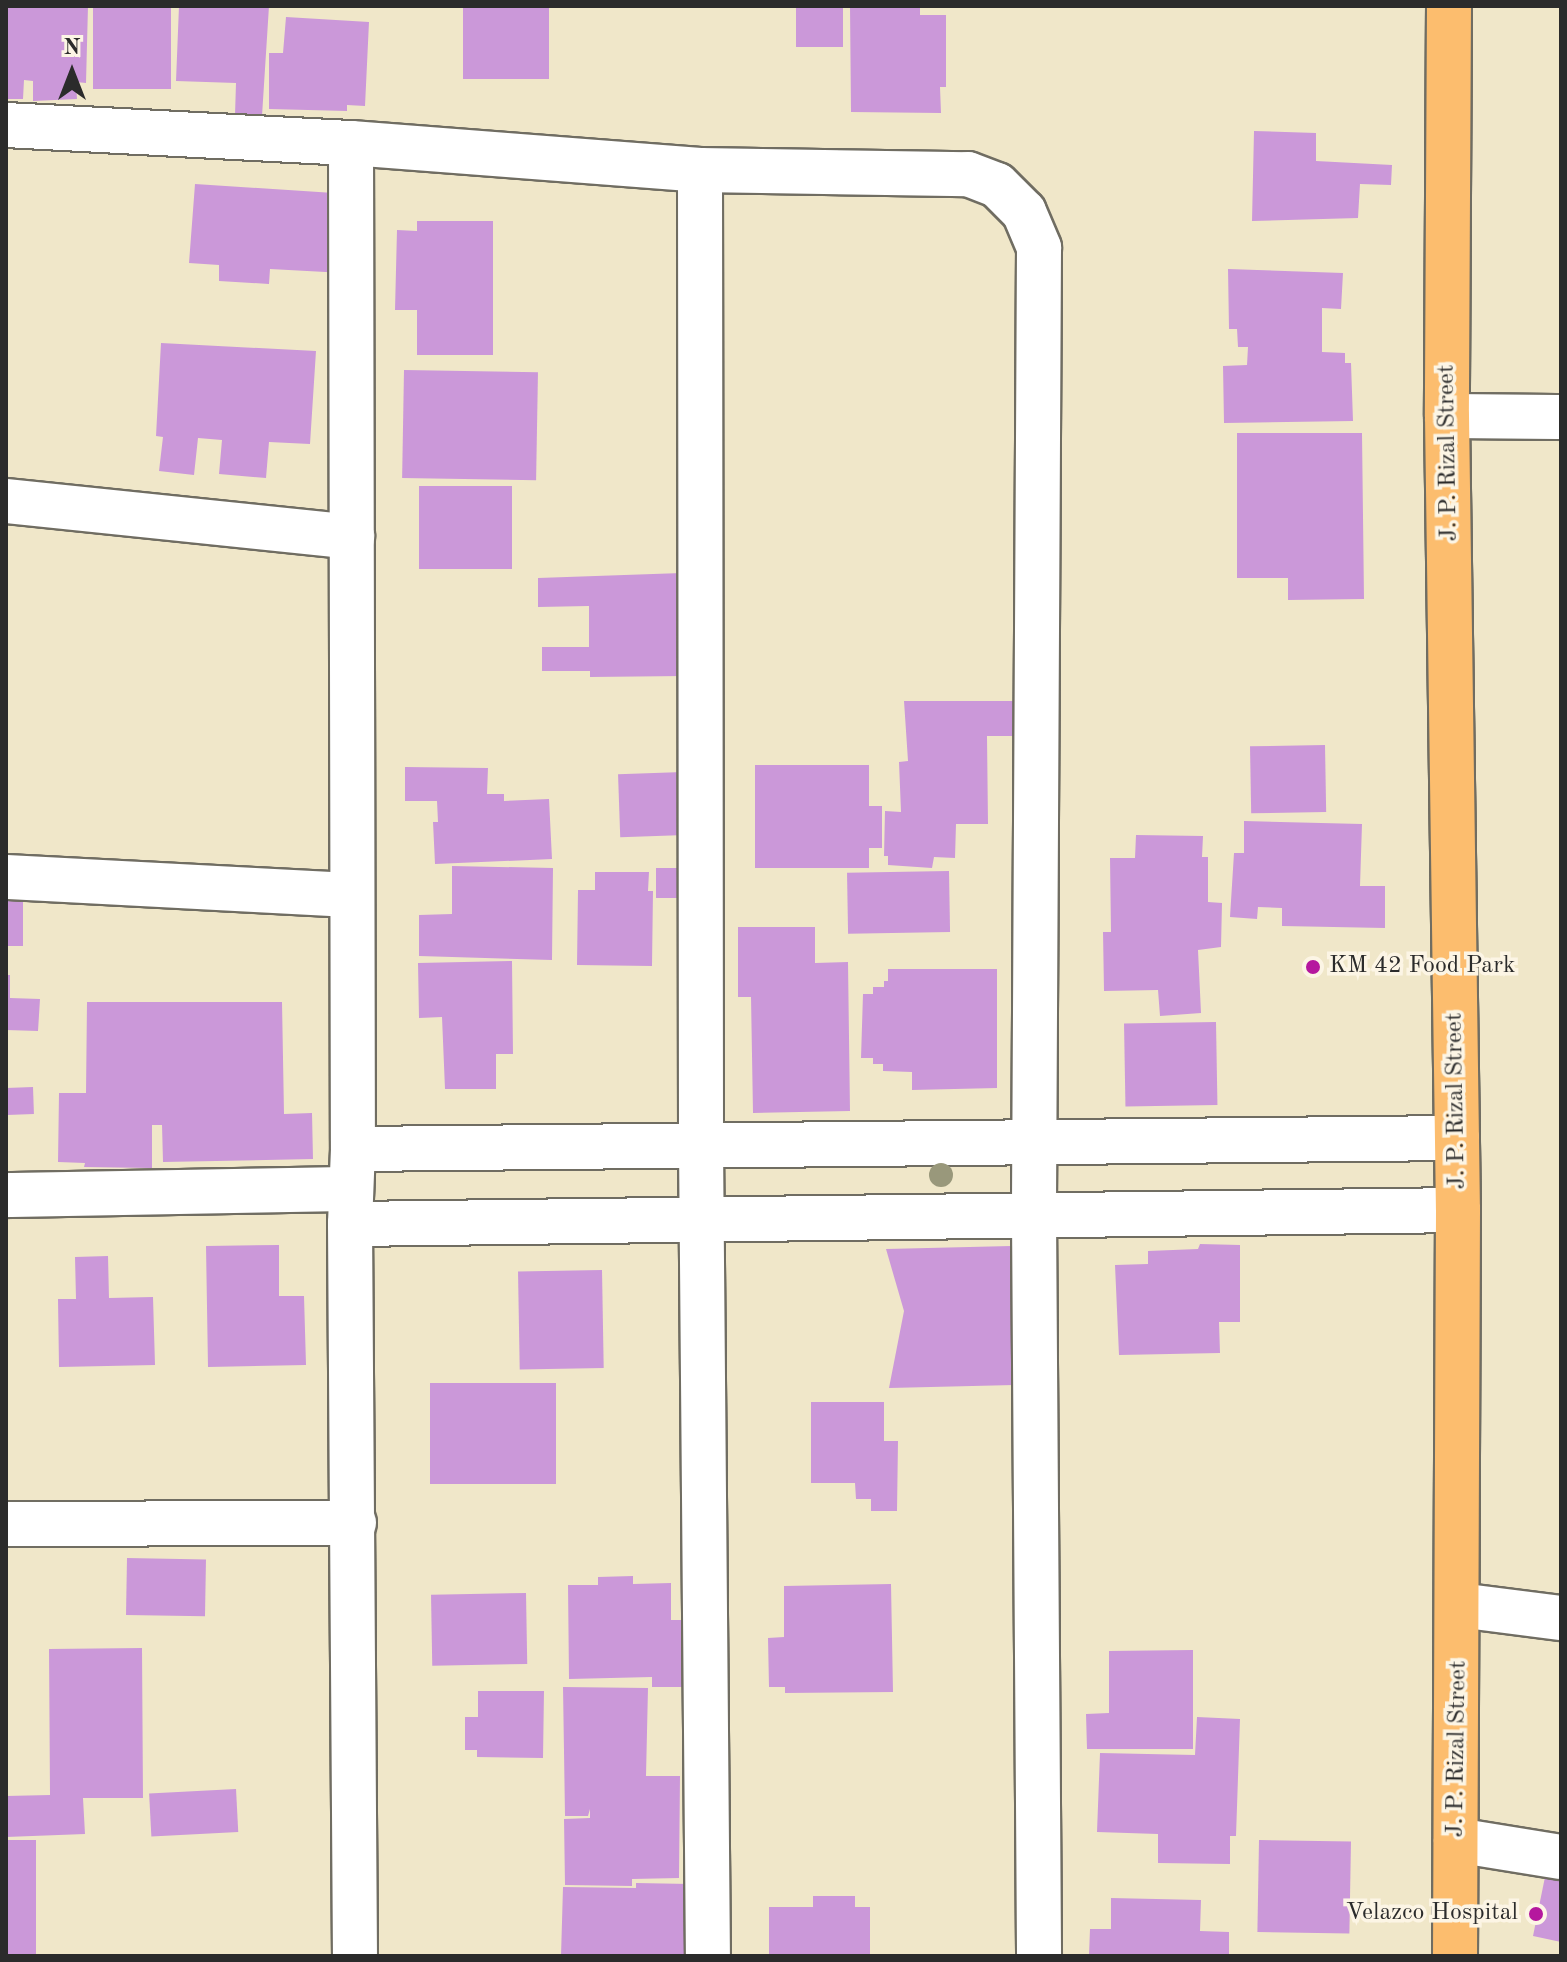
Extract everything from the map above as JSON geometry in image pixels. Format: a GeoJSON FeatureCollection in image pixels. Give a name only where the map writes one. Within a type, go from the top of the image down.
{"type":"FeatureCollection","features":[{"type":"Feature","properties":{"kind":"main road","name":"J. P. Rizal Street"},"geometry":{"type":"LineString","coordinates":[[1449,6],[1447,416],[1458,1210],[1459,1605],[1455,1956]]}},
{"type":"Feature","properties":{"kind":"street"},"geometry":{"type":"LineString","coordinates":[[6,125],[351,143],[700,170],[968,174],[997,185],[1024,212],[1039,248],[1034,1215],[1039,1956]]}},
{"type":"Feature","properties":{"kind":"street"},"geometry":{"type":"LineString","coordinates":[[351,143],[355,1956]]}},
{"type":"Feature","properties":{"kind":"street"},"geometry":{"type":"LineString","coordinates":[[700,170],[701,1145],[708,1956]]}},
{"type":"Feature","properties":{"kind":"street"},"geometry":{"type":"LineString","coordinates":[[1447,416],[1561,417]]}},
{"type":"Feature","properties":{"kind":"street"},"geometry":{"type":"LineString","coordinates":[[6,501],[352,537]]}},
{"type":"Feature","properties":{"kind":"street"},"geometry":{"type":"LineString","coordinates":[[6,877],[352,895]]}},
{"type":"Feature","properties":{"kind":"street"},"geometry":{"type":"LineString","coordinates":[[6,1195],[351,1187],[701,1145],[1457,1138]]}},
{"type":"Feature","properties":{"kind":"street"},"geometry":{"type":"LineString","coordinates":[[351,1187],[703,1219],[1458,1210]]}},
{"type":"Feature","properties":{"kind":"street"},"geometry":{"type":"LineString","coordinates":[[6,1524],[354,1523]]}},
{"type":"Feature","properties":{"kind":"street"},"geometry":{"type":"LineString","coordinates":[[1459,1605],[1561,1618]]}},
{"type":"Feature","properties":{"kind":"street"},"geometry":{"type":"LineString","coordinates":[[1456,1840],[1561,1857]]}},
{"type":"Feature","properties":{"kind":"building"},"geometry":{"type":"Polygon","coordinates":[[[6,6],[88,6],[86,83],[76,82],[77,99],[33,101],[33,81],[24,80],[23,99],[6,99],[6,6]]]}},
{"type":"Feature","properties":{"kind":"building"},"geometry":{"type":"Polygon","coordinates":[[[93,6],[171,6],[171,89],[93,89],[93,6]]]}},
{"type":"Feature","properties":{"kind":"building"},"geometry":{"type":"Polygon","coordinates":[[[179,6],[269,6],[262,116],[235,115],[236,83],[176,81],[179,6]]]}},
{"type":"Feature","properties":{"kind":"building"},"geometry":{"type":"Polygon","coordinates":[[[463,6],[549,6],[549,79],[463,79],[463,6]]]}},
{"type":"Feature","properties":{"kind":"building"},"geometry":{"type":"Polygon","coordinates":[[[796,6],[843,6],[843,47],[796,47],[796,6]]]}},
{"type":"Feature","properties":{"kind":"building"},"geometry":{"type":"Polygon","coordinates":[[[850,6],[920,6],[920,15],[946,15],[946,87],[940,87],[941,113],[851,112],[850,6]]]}},
{"type":"Feature","properties":{"kind":"building"},"geometry":{"type":"Polygon","coordinates":[[[286,17],[369,22],[365,106],[347,105],[347,111],[269,109],[269,53],[283,53],[286,17]]]}},
{"type":"Feature","properties":{"kind":"building"},"geometry":{"type":"Polygon","coordinates":[[[1254,131],[1316,133],[1316,161],[1392,165],[1391,185],[1360,184],[1358,218],[1252,221],[1254,131]]]}},
{"type":"Feature","properties":{"kind":"building"},"geometry":{"type":"Polygon","coordinates":[[[195,184],[349,194],[344,273],[270,269],[269,284],[219,281],[219,265],[189,263],[195,184]]]}},
{"type":"Feature","properties":{"kind":"building"},"geometry":{"type":"Polygon","coordinates":[[[417,221],[493,221],[493,355],[417,355],[417,310],[395,310],[397,230],[417,231],[417,221]]]}},
{"type":"Feature","properties":{"kind":"building"},"geometry":{"type":"Polygon","coordinates":[[[1228,269],[1343,273],[1341,309],[1322,308],[1322,352],[1345,353],[1345,363],[1351,363],[1353,421],[1224,423],[1223,366],[1247,365],[1248,347],[1238,347],[1237,329],[1229,329],[1228,269]]]}},
{"type":"Feature","properties":{"kind":"building"},"geometry":{"type":"Polygon","coordinates":[[[161,343],[316,351],[310,444],[269,442],[266,478],[219,474],[222,440],[198,438],[194,475],[159,471],[163,437],[156,436],[161,343]]]}},
{"type":"Feature","properties":{"kind":"building"},"geometry":{"type":"Polygon","coordinates":[[[404,370],[538,372],[536,480],[402,478],[404,370]]]}},
{"type":"Feature","properties":{"kind":"building"},"geometry":{"type":"Polygon","coordinates":[[[1237,433],[1362,433],[1364,599],[1288,600],[1288,578],[1237,578],[1237,433]]]}},
{"type":"Feature","properties":{"kind":"building"},"geometry":{"type":"Polygon","coordinates":[[[419,486],[512,486],[512,569],[419,569],[419,486]]]}},
{"type":"Feature","properties":{"kind":"building"},"geometry":{"type":"Polygon","coordinates":[[[682,573],[684,676],[590,677],[590,671],[542,671],[542,647],[589,647],[589,606],[538,607],[538,578],[682,573]]]}},
{"type":"Feature","properties":{"kind":"building"},"geometry":{"type":"Polygon","coordinates":[[[904,701],[1016,701],[1016,736],[987,736],[988,824],[956,824],[955,858],[934,857],[932,868],[888,865],[888,856],[884,856],[885,811],[901,812],[899,762],[908,761],[904,701]]]}},
{"type":"Feature","properties":{"kind":"building"},"geometry":{"type":"Polygon","coordinates":[[[1325,745],[1326,812],[1251,813],[1250,746],[1325,745]]]}},
{"type":"Feature","properties":{"kind":"building"},"geometry":{"type":"Polygon","coordinates":[[[755,765],[869,765],[869,806],[882,806],[882,848],[869,848],[869,868],[755,868],[755,765]]]}},
{"type":"Feature","properties":{"kind":"building"},"geometry":{"type":"Polygon","coordinates":[[[405,767],[488,768],[487,794],[504,794],[504,801],[549,799],[552,859],[435,864],[433,822],[438,822],[437,801],[405,801],[405,767]]]}},
{"type":"Feature","properties":{"kind":"building"},"geometry":{"type":"Polygon","coordinates":[[[683,772],[685,835],[620,837],[618,774],[683,772]]]}},
{"type":"Feature","properties":{"kind":"building"},"geometry":{"type":"Polygon","coordinates":[[[1244,821],[1362,824],[1360,886],[1385,886],[1385,928],[1282,926],[1282,908],[1258,907],[1257,919],[1230,917],[1234,853],[1244,853],[1244,821]]]}},
{"type":"Feature","properties":{"kind":"building"},"geometry":{"type":"Polygon","coordinates":[[[1136,835],[1203,836],[1202,857],[1208,857],[1208,902],[1222,903],[1221,947],[1198,950],[1201,1013],[1160,1016],[1158,990],[1104,991],[1103,932],[1111,932],[1110,858],[1135,858],[1136,835]]]}},
{"type":"Feature","properties":{"kind":"building"},"geometry":{"type":"Polygon","coordinates":[[[452,866],[553,868],[552,960],[419,956],[419,915],[452,914],[452,866]]]}},
{"type":"Feature","properties":{"kind":"building"},"geometry":{"type":"Polygon","coordinates":[[[656,868],[684,868],[684,898],[656,898],[656,868]]]}},
{"type":"Feature","properties":{"kind":"building"},"geometry":{"type":"Polygon","coordinates":[[[949,871],[950,932],[848,934],[847,873],[949,871]]]}},
{"type":"Feature","properties":{"kind":"building"},"geometry":{"type":"Polygon","coordinates":[[[595,872],[649,872],[648,891],[653,891],[652,966],[577,965],[578,890],[595,890],[595,872]]]}},
{"type":"Feature","properties":{"kind":"building"},"geometry":{"type":"Polygon","coordinates":[[[6,885],[23,885],[23,946],[6,946],[6,885]]]}},
{"type":"Feature","properties":{"kind":"building"},"geometry":{"type":"Polygon","coordinates":[[[738,927],[815,927],[815,963],[848,962],[850,1111],[753,1113],[751,997],[738,997],[738,927]]]}},
{"type":"Feature","properties":{"kind":"building"},"geometry":{"type":"Polygon","coordinates":[[[512,961],[513,1054],[496,1054],[496,1089],[445,1089],[442,1017],[419,1018],[418,963],[512,961]]]}},
{"type":"Feature","properties":{"kind":"building"},"geometry":{"type":"Polygon","coordinates":[[[888,969],[997,969],[997,1088],[912,1090],[912,1072],[883,1071],[883,1064],[873,1064],[873,1058],[861,1058],[863,994],[873,994],[873,987],[884,987],[884,981],[888,981],[888,969]]]}},
{"type":"Feature","properties":{"kind":"building"},"geometry":{"type":"Polygon","coordinates":[[[6,975],[10,975],[10,998],[40,999],[38,1031],[6,1030],[6,975]]]}},
{"type":"Feature","properties":{"kind":"building"},"geometry":{"type":"Polygon","coordinates":[[[87,1002],[282,1002],[284,1114],[312,1113],[313,1159],[163,1162],[162,1125],[152,1125],[152,1168],[84,1167],[85,1163],[58,1162],[59,1093],[86,1093],[87,1002]]]}},
{"type":"Feature","properties":{"kind":"building"},"geometry":{"type":"Polygon","coordinates":[[[1216,1022],[1217,1105],[1125,1107],[1124,1024],[1216,1022]]]}},
{"type":"Feature","properties":{"kind":"building"},"geometry":{"type":"Polygon","coordinates":[[[33,1087],[34,1114],[7,1115],[6,1088],[33,1087]]]}},
{"type":"Feature","properties":{"kind":"building"},"geometry":{"type":"Polygon","coordinates":[[[1200,1244],[1240,1245],[1240,1322],[1219,1322],[1220,1353],[1119,1355],[1115,1265],[1148,1264],[1148,1251],[1198,1249],[1200,1244]]]}},
{"type":"Feature","properties":{"kind":"building"},"geometry":{"type":"Polygon","coordinates":[[[279,1245],[279,1296],[304,1296],[306,1365],[208,1367],[206,1246],[279,1245]]]}},
{"type":"Feature","properties":{"kind":"building"},"geometry":{"type":"Polygon","coordinates":[[[1011,1246],[1014,1385],[889,1388],[904,1311],[886,1249],[1011,1246]]]}},
{"type":"Feature","properties":{"kind":"building"},"geometry":{"type":"Polygon","coordinates":[[[108,1256],[109,1298],[153,1297],[155,1365],[59,1367],[58,1299],[76,1299],[75,1257],[108,1256]]]}},
{"type":"Feature","properties":{"kind":"building"},"geometry":{"type":"Polygon","coordinates":[[[602,1270],[604,1368],[520,1369],[518,1271],[602,1270]]]}},
{"type":"Feature","properties":{"kind":"building"},"geometry":{"type":"Polygon","coordinates":[[[430,1383],[556,1383],[556,1484],[430,1484],[430,1383]]]}},
{"type":"Feature","properties":{"kind":"building"},"geometry":{"type":"Polygon","coordinates":[[[811,1402],[884,1402],[884,1441],[898,1441],[897,1511],[871,1511],[871,1499],[856,1499],[855,1483],[811,1483],[811,1402]]]}},
{"type":"Feature","properties":{"kind":"building"},"geometry":{"type":"Polygon","coordinates":[[[127,1558],[206,1559],[205,1616],[126,1615],[127,1558]]]}},
{"type":"Feature","properties":{"kind":"building"},"geometry":{"type":"Polygon","coordinates":[[[633,1576],[633,1584],[671,1583],[671,1620],[684,1620],[688,1687],[652,1687],[652,1677],[569,1679],[568,1585],[598,1585],[598,1577],[633,1576]]]}},
{"type":"Feature","properties":{"kind":"building"},"geometry":{"type":"Polygon","coordinates":[[[891,1584],[893,1692],[785,1693],[785,1687],[769,1687],[768,1638],[784,1637],[784,1586],[891,1584]]]}},
{"type":"Feature","properties":{"kind":"building"},"geometry":{"type":"Polygon","coordinates":[[[526,1593],[527,1664],[432,1666],[431,1595],[526,1593]]]}},
{"type":"Feature","properties":{"kind":"building"},"geometry":{"type":"Polygon","coordinates":[[[142,1648],[143,1798],[83,1798],[85,1834],[6,1837],[6,1796],[50,1795],[49,1649],[142,1648]]]}},
{"type":"Feature","properties":{"kind":"building"},"geometry":{"type":"Polygon","coordinates":[[[1193,1650],[1193,1749],[1087,1749],[1086,1714],[1109,1713],[1109,1651],[1193,1650]]]}},
{"type":"Feature","properties":{"kind":"building"},"geometry":{"type":"Polygon","coordinates":[[[563,1687],[648,1688],[646,1776],[680,1776],[679,1878],[632,1879],[632,1886],[565,1885],[564,1819],[590,1818],[590,1809],[588,1816],[565,1816],[563,1687]]]}},
{"type":"Feature","properties":{"kind":"building"},"geometry":{"type":"Polygon","coordinates":[[[478,1691],[544,1691],[543,1758],[477,1757],[477,1750],[465,1750],[465,1717],[478,1717],[478,1691]]]}},
{"type":"Feature","properties":{"kind":"building"},"geometry":{"type":"Polygon","coordinates":[[[1197,1717],[1240,1719],[1236,1836],[1230,1836],[1230,1864],[1158,1863],[1158,1834],[1097,1832],[1100,1753],[1195,1755],[1197,1717]]]}},
{"type":"Feature","properties":{"kind":"building"},"geometry":{"type":"Polygon","coordinates":[[[236,1789],[238,1832],[151,1836],[149,1794],[236,1789]]]}},
{"type":"Feature","properties":{"kind":"building"},"geometry":{"type":"Polygon","coordinates":[[[6,1840],[36,1840],[36,1956],[6,1956],[6,1840]]]}},
{"type":"Feature","properties":{"kind":"building"},"geometry":{"type":"Polygon","coordinates":[[[1259,1840],[1351,1842],[1349,1934],[1257,1932],[1259,1840]]]}},
{"type":"Feature","properties":{"kind":"building"},"geometry":{"type":"Polygon","coordinates":[[[1546,1872],[1561,1875],[1561,1942],[1533,1936],[1546,1872]]]}},
{"type":"Feature","properties":{"kind":"building"},"geometry":{"type":"Polygon","coordinates":[[[636,1883],[690,1884],[689,1956],[561,1956],[563,1887],[636,1888],[636,1883]]]}},
{"type":"Feature","properties":{"kind":"building"},"geometry":{"type":"Polygon","coordinates":[[[813,1896],[855,1896],[855,1907],[870,1907],[870,1956],[769,1956],[769,1907],[813,1907],[813,1896]]]}},
{"type":"Feature","properties":{"kind":"building"},"geometry":{"type":"Polygon","coordinates":[[[1111,1898],[1201,1900],[1200,1931],[1229,1932],[1229,1956],[1089,1956],[1090,1929],[1111,1929],[1111,1898]]]}},
{"type":"Feature","properties":{"kind":"place","name":"KM 42 Food Park"},"geometry":{"type":"Point","coordinates":[1313,967]}},
{"type":"Feature","properties":{"kind":"place","name":"Velazco Hospital"},"geometry":{"type":"Point","coordinates":[1536,1914]}}]}
